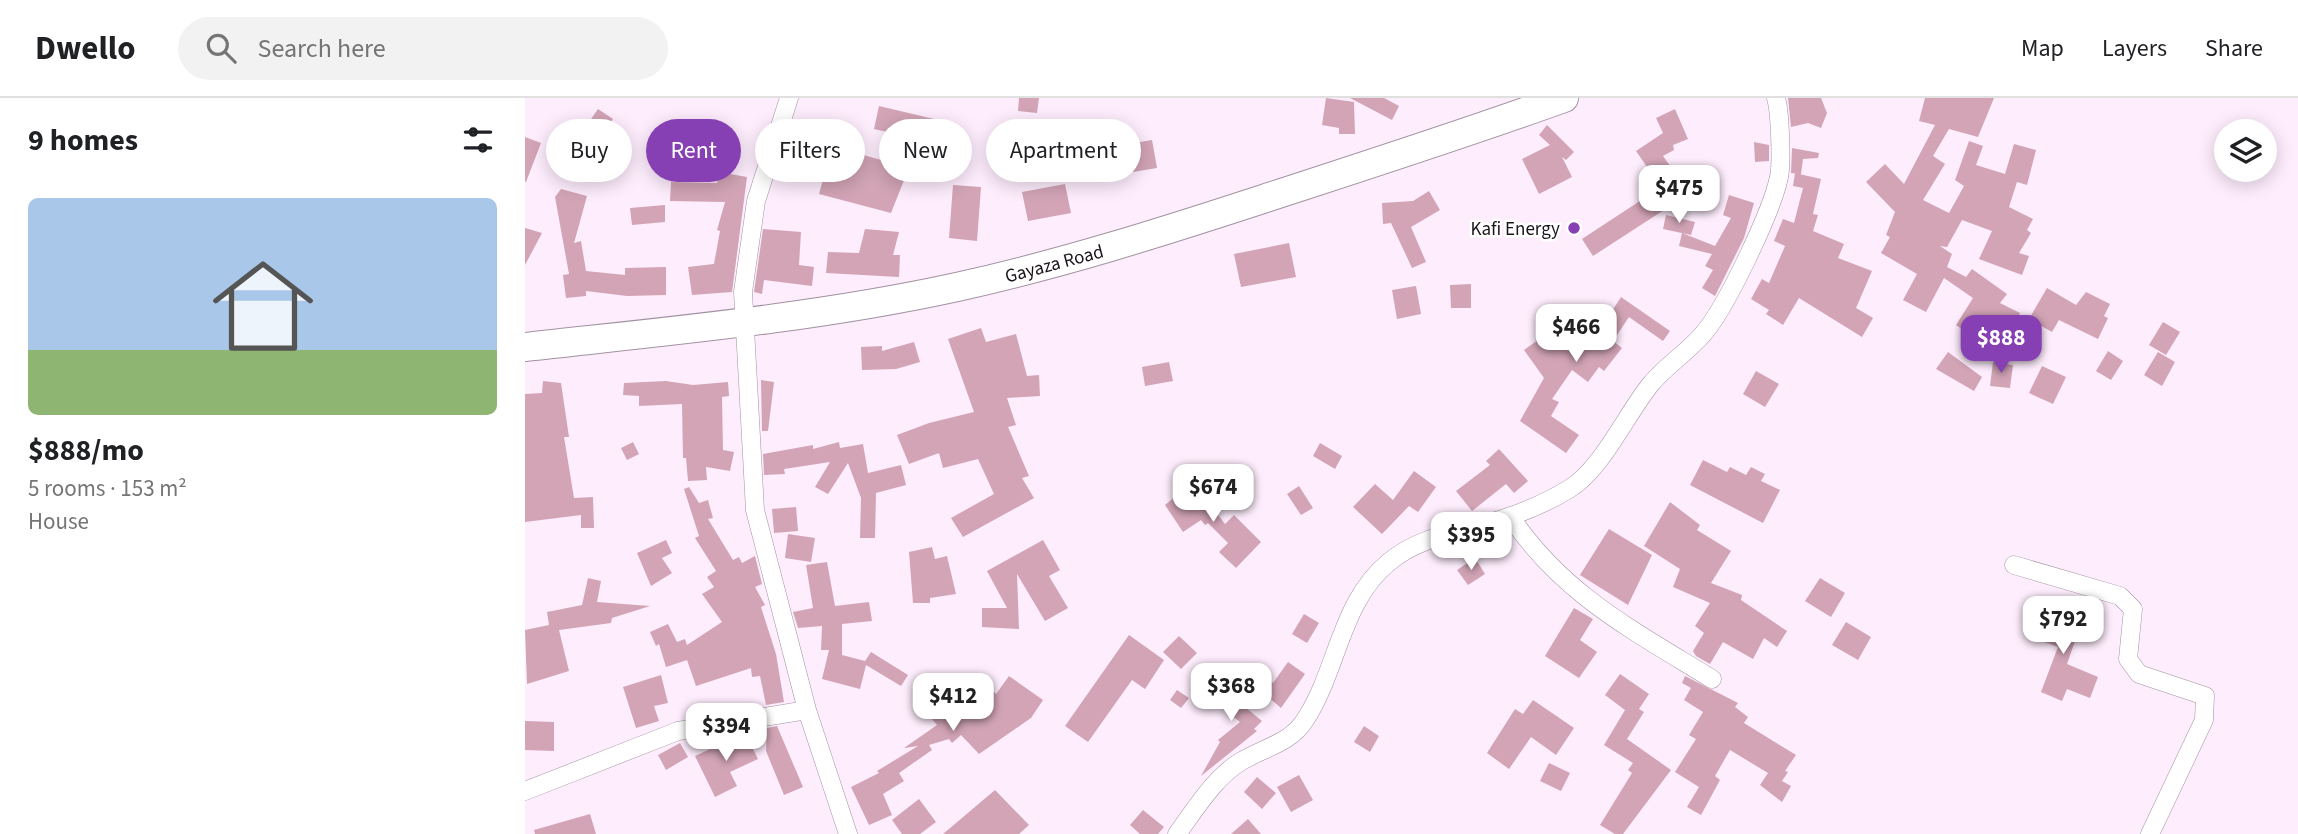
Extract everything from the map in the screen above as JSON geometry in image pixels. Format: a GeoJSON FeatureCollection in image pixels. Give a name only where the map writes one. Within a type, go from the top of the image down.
{"type":"FeatureCollection","features":[{"type":"Feature","properties":{"kind":"main road","name":"Gayaza Road"},"geometry":{"type":"LineString","coordinates":[[525,347],[886,301],[1078,258],[1424,147],[1564,98]]}},
{"type":"Feature","properties":{"kind":"street"},"geometry":{"type":"LineString","coordinates":[[789,98],[756,201],[743,292],[755,510],[807,710],[848,834]]}},
{"type":"Feature","properties":{"kind":"street"},"geometry":{"type":"LineString","coordinates":[[1177,834],[1227,772],[1239,763],[1283,742],[1305,721],[1326,679],[1351,611],[1387,564],[1428,538],[1510,516],[1572,488],[1588,472],[1650,385],[1703,335],[1714,319],[1767,212],[1779,176],[1776,98]]}},
{"type":"Feature","properties":{"kind":"street"},"geometry":{"type":"LineString","coordinates":[[1510,516],[1551,568],[1585,599],[1712,679]]}},
{"type":"Feature","properties":{"kind":"street"},"geometry":{"type":"LineString","coordinates":[[2014,565],[2120,596],[2133,609],[2128,659],[2139,674],[2205,696],[2204,720],[2150,834]]}},
{"type":"Feature","properties":{"kind":"street"},"geometry":{"type":"LineString","coordinates":[[525,791],[678,731],[807,710]]}},
{"type":"Feature","properties":{"kind":"building"},"geometry":{"type":"Polygon","coordinates":[[[1019,98],[1039,98],[1037,113],[1018,111],[1019,98]]]}},
{"type":"Feature","properties":{"kind":"building"},"geometry":{"type":"Polygon","coordinates":[[[1326,98],[1354,102],[1355,134],[1339,134],[1339,128],[1322,125],[1326,98]]]}},
{"type":"Feature","properties":{"kind":"building"},"geometry":{"type":"Polygon","coordinates":[[[1350,98],[1384,98],[1399,106],[1392,120],[1350,98]]]}},
{"type":"Feature","properties":{"kind":"building"},"geometry":{"type":"Polygon","coordinates":[[[1788,98],[1821,98],[1827,113],[1821,128],[1808,123],[1791,127],[1788,98]]]}},
{"type":"Feature","properties":{"kind":"building"},"geometry":{"type":"Polygon","coordinates":[[[1925,98],[1994,98],[1978,137],[1949,129],[1933,156],[1945,164],[1923,200],[1949,213],[1964,186],[1955,180],[1969,141],[1983,146],[1976,165],[2005,174],[2014,144],[2036,150],[2027,185],[2017,182],[2009,207],[2033,219],[2027,230],[2031,233],[2019,253],[2029,256],[2022,275],[1979,259],[1992,231],[1962,220],[1947,247],[1940,246],[1952,254],[1947,267],[1966,277],[1972,269],[2007,294],[2000,303],[2020,313],[2015,325],[2003,319],[2001,326],[1991,324],[1980,341],[1956,325],[1973,298],[1944,278],[1926,312],[1903,300],[1917,274],[1881,253],[1890,237],[1886,235],[1895,212],[1866,182],[1885,164],[1904,184],[1935,125],[1919,121],[1925,98]]]}},
{"type":"Feature","properties":{"kind":"building"},"geometry":{"type":"Polygon","coordinates":[[[879,106],[934,119],[879,119],[879,130],[874,129],[879,106]]]}},
{"type":"Feature","properties":{"kind":"building"},"geometry":{"type":"Polygon","coordinates":[[[598,109],[613,119],[591,119],[598,109]]]}},
{"type":"Feature","properties":{"kind":"building"},"geometry":{"type":"Polygon","coordinates":[[[1675,109],[1688,139],[1673,145],[1674,150],[1663,156],[1681,181],[1665,193],[1636,151],[1663,133],[1656,118],[1675,109]]]}},
{"type":"Feature","properties":{"kind":"building"},"geometry":{"type":"Polygon","coordinates":[[[1547,125],[1574,152],[1566,160],[1562,157],[1572,177],[1539,194],[1522,159],[1550,145],[1539,135],[1547,125]]]}},
{"type":"Feature","properties":{"kind":"building"},"geometry":{"type":"Polygon","coordinates":[[[525,137],[541,143],[526,182],[525,182],[525,137]]]}},
{"type":"Feature","properties":{"kind":"building"},"geometry":{"type":"Polygon","coordinates":[[[1152,140],[1157,168],[1141,171],[1141,142],[1152,140]]]}},
{"type":"Feature","properties":{"kind":"building"},"geometry":{"type":"Polygon","coordinates":[[[1754,142],[1769,145],[1769,161],[1755,162],[1754,142]]]}},
{"type":"Feature","properties":{"kind":"building"},"geometry":{"type":"Polygon","coordinates":[[[1792,148],[1819,153],[1818,158],[1803,159],[1801,174],[1791,173],[1792,148]]]}},
{"type":"Feature","properties":{"kind":"building"},"geometry":{"type":"Polygon","coordinates":[[[865,155],[879,159],[879,182],[903,182],[891,213],[819,194],[822,182],[865,182],[865,155]]]}},
{"type":"Feature","properties":{"kind":"building"},"geometry":{"type":"Polygon","coordinates":[[[1795,173],[1821,179],[1813,214],[1818,215],[1813,231],[1844,244],[1838,258],[1872,271],[1856,308],[1873,318],[1862,337],[1799,298],[1783,325],[1766,314],[1769,310],[1751,299],[1762,279],[1769,283],[1785,246],[1774,241],[1783,219],[1794,223],[1803,188],[1793,186],[1795,173]]]}},
{"type":"Feature","properties":{"kind":"building"},"geometry":{"type":"Polygon","coordinates":[[[741,176],[747,177],[732,292],[692,295],[688,267],[714,264],[720,231],[717,230],[725,202],[670,201],[671,182],[741,182],[741,176]]]}},
{"type":"Feature","properties":{"kind":"building"},"geometry":{"type":"Polygon","coordinates":[[[1065,184],[1071,213],[1028,221],[1022,192],[1065,184]]]}},
{"type":"Feature","properties":{"kind":"building"},"geometry":{"type":"Polygon","coordinates":[[[953,185],[981,187],[977,241],[949,238],[953,185]]]}},
{"type":"Feature","properties":{"kind":"building"},"geometry":{"type":"Polygon","coordinates":[[[561,189],[587,196],[574,243],[581,241],[586,271],[625,275],[625,268],[666,267],[666,295],[627,296],[586,291],[586,296],[566,298],[563,275],[569,274],[555,197],[561,189]]]}},
{"type":"Feature","properties":{"kind":"building"},"geometry":{"type":"Polygon","coordinates":[[[1429,191],[1440,210],[1411,227],[1426,262],[1412,268],[1391,223],[1383,224],[1382,203],[1413,201],[1429,191]]]}},
{"type":"Feature","properties":{"kind":"building"},"geometry":{"type":"Polygon","coordinates":[[[1652,193],[1664,210],[1593,256],[1582,239],[1652,193]]]}},
{"type":"Feature","properties":{"kind":"building"},"geometry":{"type":"Polygon","coordinates":[[[1729,195],[1754,203],[1744,238],[1715,296],[1702,288],[1713,270],[1705,266],[1712,254],[1679,246],[1682,233],[1715,246],[1731,218],[1723,215],[1729,195]]]}},
{"type":"Feature","properties":{"kind":"building"},"geometry":{"type":"Polygon","coordinates":[[[665,205],[665,222],[632,225],[630,208],[665,205]]]}},
{"type":"Feature","properties":{"kind":"building"},"geometry":{"type":"Polygon","coordinates":[[[1666,215],[1695,222],[1691,235],[1663,229],[1666,215]]]}},
{"type":"Feature","properties":{"kind":"building"},"geometry":{"type":"Polygon","coordinates":[[[525,228],[542,233],[525,265],[525,228]]]}},
{"type":"Feature","properties":{"kind":"building"},"geometry":{"type":"Polygon","coordinates":[[[763,229],[801,232],[799,265],[814,267],[812,286],[764,280],[762,294],[754,292],[763,229]]]}},
{"type":"Feature","properties":{"kind":"building"},"geometry":{"type":"Polygon","coordinates":[[[865,229],[899,232],[893,255],[900,255],[899,277],[826,273],[828,252],[859,253],[865,229]]]}},
{"type":"Feature","properties":{"kind":"building"},"geometry":{"type":"Polygon","coordinates":[[[1289,243],[1296,277],[1241,287],[1234,254],[1289,243]]]}},
{"type":"Feature","properties":{"kind":"building"},"geometry":{"type":"Polygon","coordinates":[[[1471,284],[1471,308],[1451,308],[1450,285],[1471,284]]]}},
{"type":"Feature","properties":{"kind":"building"},"geometry":{"type":"Polygon","coordinates":[[[1416,286],[1421,314],[1397,319],[1392,290],[1416,286]]]}},
{"type":"Feature","properties":{"kind":"building"},"geometry":{"type":"Polygon","coordinates":[[[2047,288],[2076,305],[2086,292],[2110,304],[2104,316],[2108,318],[2098,339],[2059,320],[2052,332],[2029,319],[2047,288]]]}},
{"type":"Feature","properties":{"kind":"building"},"geometry":{"type":"Polygon","coordinates":[[[1621,297],[1670,331],[1663,341],[1629,317],[1613,341],[1622,348],[1604,371],[1599,367],[1588,382],[1572,370],[1552,399],[1559,402],[1551,416],[1579,435],[1566,453],[1520,421],[1544,378],[1524,350],[1577,312],[1596,336],[1621,297]]]}},
{"type":"Feature","properties":{"kind":"building"},"geometry":{"type":"Polygon","coordinates":[[[2163,322],[2180,332],[2166,355],[2149,345],[2163,322]]]}},
{"type":"Feature","properties":{"kind":"building"},"geometry":{"type":"Polygon","coordinates":[[[981,328],[986,342],[1016,334],[1027,376],[1039,375],[1040,396],[1007,398],[1016,425],[1008,427],[1029,476],[1022,478],[1034,498],[963,537],[951,518],[994,494],[978,459],[943,468],[939,453],[909,464],[897,435],[929,423],[974,412],[948,339],[981,328]]]}},
{"type":"Feature","properties":{"kind":"building"},"geometry":{"type":"Polygon","coordinates":[[[914,342],[920,362],[896,369],[862,370],[861,347],[882,346],[882,351],[914,342]]]}},
{"type":"Feature","properties":{"kind":"building"},"geometry":{"type":"Polygon","coordinates":[[[2108,351],[2123,361],[2111,380],[2096,371],[2108,351]]]}},
{"type":"Feature","properties":{"kind":"building"},"geometry":{"type":"Polygon","coordinates":[[[1948,352],[1982,377],[1974,391],[1936,369],[1948,352]]]}},
{"type":"Feature","properties":{"kind":"building"},"geometry":{"type":"Polygon","coordinates":[[[2158,352],[2175,362],[2162,386],[2144,375],[2158,352]]]}},
{"type":"Feature","properties":{"kind":"building"},"geometry":{"type":"Polygon","coordinates":[[[1169,362],[1173,381],[1145,386],[1142,367],[1169,362]]]}},
{"type":"Feature","properties":{"kind":"building"},"geometry":{"type":"Polygon","coordinates":[[[1993,362],[2013,365],[2010,388],[1990,386],[1993,362]]]}},
{"type":"Feature","properties":{"kind":"building"},"geometry":{"type":"Polygon","coordinates":[[[2042,366],[2066,377],[2053,404],[2029,393],[2042,366]]]}},
{"type":"Feature","properties":{"kind":"building"},"geometry":{"type":"Polygon","coordinates":[[[1756,371],[1779,384],[1765,407],[1743,394],[1756,371]]]}},
{"type":"Feature","properties":{"kind":"building"},"geometry":{"type":"Polygon","coordinates":[[[761,380],[774,382],[768,431],[762,431],[761,380]]]}},
{"type":"Feature","properties":{"kind":"building"},"geometry":{"type":"Polygon","coordinates":[[[543,381],[561,383],[569,437],[564,437],[574,498],[593,497],[594,528],[581,528],[581,515],[525,522],[525,394],[542,393],[543,381]]]}},
{"type":"Feature","properties":{"kind":"building"},"geometry":{"type":"Polygon","coordinates":[[[666,381],[693,385],[728,382],[729,396],[722,397],[723,450],[734,452],[730,471],[706,467],[707,480],[688,481],[686,458],[683,458],[682,404],[639,406],[639,396],[623,395],[624,383],[666,381]]]}},
{"type":"Feature","properties":{"kind":"building"},"geometry":{"type":"Polygon","coordinates":[[[633,442],[639,454],[627,460],[621,448],[633,442]]]}},
{"type":"Feature","properties":{"kind":"building"},"geometry":{"type":"Polygon","coordinates":[[[839,442],[840,448],[863,444],[868,473],[901,465],[906,485],[876,493],[875,538],[860,538],[861,498],[848,463],[828,494],[815,487],[830,462],[784,469],[785,474],[764,475],[763,454],[813,445],[813,449],[839,442]]]}},
{"type":"Feature","properties":{"kind":"building"},"geometry":{"type":"Polygon","coordinates":[[[1320,443],[1342,456],[1335,469],[1313,456],[1320,443]]]}},
{"type":"Feature","properties":{"kind":"building"},"geometry":{"type":"Polygon","coordinates":[[[1499,449],[1528,481],[1514,493],[1506,484],[1472,511],[1456,491],[1490,465],[1486,461],[1499,449]]]}},
{"type":"Feature","properties":{"kind":"building"},"geometry":{"type":"Polygon","coordinates":[[[1703,460],[1727,472],[1730,467],[1746,475],[1751,467],[1765,474],[1761,481],[1780,490],[1763,523],[1690,485],[1703,460]]]}},
{"type":"Feature","properties":{"kind":"building"},"geometry":{"type":"Polygon","coordinates":[[[1414,471],[1436,487],[1418,512],[1409,506],[1382,534],[1353,507],[1375,484],[1393,500],[1414,471]]]}},
{"type":"Feature","properties":{"kind":"building"},"geometry":{"type":"Polygon","coordinates":[[[1193,482],[1225,524],[1234,515],[1261,542],[1236,568],[1219,552],[1228,543],[1208,523],[1205,525],[1201,520],[1183,532],[1165,505],[1193,482]]]}},
{"type":"Feature","properties":{"kind":"building"},"geometry":{"type":"Polygon","coordinates":[[[1299,486],[1313,508],[1301,515],[1287,494],[1299,486]]]}},
{"type":"Feature","properties":{"kind":"building"},"geometry":{"type":"Polygon","coordinates":[[[689,487],[699,503],[708,500],[713,518],[708,519],[733,560],[739,557],[742,563],[755,556],[762,584],[755,587],[765,605],[761,607],[776,654],[784,702],[766,705],[760,676],[752,677],[751,668],[696,686],[687,660],[666,667],[659,644],[656,646],[650,632],[668,624],[677,642],[685,639],[687,645],[722,622],[702,594],[714,587],[707,577],[716,571],[695,538],[699,536],[684,489],[689,487]]]}},
{"type":"Feature","properties":{"kind":"building"},"geometry":{"type":"Polygon","coordinates":[[[1670,502],[1700,525],[1697,530],[1731,551],[1711,583],[1742,595],[1741,600],[1787,631],[1777,647],[1764,638],[1753,659],[1723,642],[1710,664],[1696,656],[1693,651],[1704,633],[1695,626],[1710,603],[1673,587],[1680,569],[1644,546],[1670,502]]]}},
{"type":"Feature","properties":{"kind":"building"},"geometry":{"type":"Polygon","coordinates":[[[796,507],[798,531],[774,533],[772,509],[796,507]]]}},
{"type":"Feature","properties":{"kind":"building"},"geometry":{"type":"Polygon","coordinates":[[[1609,529],[1652,555],[1628,605],[1580,575],[1609,529]]]}},
{"type":"Feature","properties":{"kind":"building"},"geometry":{"type":"Polygon","coordinates":[[[788,534],[815,538],[811,562],[785,558],[788,534]]]}},
{"type":"Feature","properties":{"kind":"building"},"geometry":{"type":"Polygon","coordinates":[[[666,540],[672,553],[662,558],[672,573],[651,586],[637,553],[666,540]]]}},
{"type":"Feature","properties":{"kind":"building"},"geometry":{"type":"Polygon","coordinates":[[[1043,540],[1060,570],[1049,576],[1068,608],[1045,621],[1017,574],[1019,629],[982,627],[982,608],[1007,608],[987,571],[1043,540]]]}},
{"type":"Feature","properties":{"kind":"building"},"geometry":{"type":"Polygon","coordinates":[[[932,547],[935,559],[947,556],[956,594],[930,598],[930,603],[913,603],[909,552],[932,547]]]}},
{"type":"Feature","properties":{"kind":"building"},"geometry":{"type":"Polygon","coordinates":[[[1475,558],[1485,574],[1468,585],[1457,570],[1475,558]]]}},
{"type":"Feature","properties":{"kind":"building"},"geometry":{"type":"Polygon","coordinates":[[[827,562],[835,606],[869,602],[872,621],[842,624],[842,655],[865,661],[871,652],[908,675],[901,686],[866,665],[860,689],[822,679],[829,650],[821,650],[822,626],[798,628],[793,612],[813,608],[806,565],[827,562]]]}},
{"type":"Feature","properties":{"kind":"building"},"geometry":{"type":"Polygon","coordinates":[[[588,578],[601,581],[597,602],[650,606],[612,618],[611,623],[559,630],[569,671],[527,684],[525,630],[549,625],[547,612],[582,605],[588,578]]]}},
{"type":"Feature","properties":{"kind":"building"},"geometry":{"type":"Polygon","coordinates":[[[1820,578],[1845,593],[1831,617],[1805,601],[1820,578]]]}},
{"type":"Feature","properties":{"kind":"building"},"geometry":{"type":"Polygon","coordinates":[[[2044,607],[2082,621],[2067,664],[2098,677],[2090,698],[2067,689],[2062,701],[2041,692],[2058,647],[2033,638],[2044,607]]]}},
{"type":"Feature","properties":{"kind":"building"},"geometry":{"type":"Polygon","coordinates":[[[1574,608],[1593,619],[1580,640],[1597,652],[1579,678],[1545,656],[1574,608]]]}},
{"type":"Feature","properties":{"kind":"building"},"geometry":{"type":"Polygon","coordinates":[[[1304,614],[1319,623],[1307,643],[1292,634],[1304,614]]]}},
{"type":"Feature","properties":{"kind":"building"},"geometry":{"type":"Polygon","coordinates":[[[1846,622],[1871,637],[1858,660],[1832,645],[1846,622]]]}},
{"type":"Feature","properties":{"kind":"building"},"geometry":{"type":"Polygon","coordinates":[[[1129,635],[1164,660],[1145,689],[1132,680],[1088,742],[1065,726],[1129,635]]]}},
{"type":"Feature","properties":{"kind":"building"},"geometry":{"type":"Polygon","coordinates":[[[1179,636],[1197,653],[1181,669],[1163,652],[1179,636]]]}},
{"type":"Feature","properties":{"kind":"building"},"geometry":{"type":"Polygon","coordinates":[[[1288,662],[1305,674],[1281,708],[1250,681],[1259,671],[1273,683],[1288,662]]]}},
{"type":"Feature","properties":{"kind":"building"},"geometry":{"type":"Polygon","coordinates":[[[1620,674],[1649,694],[1639,709],[1644,712],[1627,739],[1671,770],[1623,834],[1615,834],[1600,825],[1632,773],[1628,770],[1633,763],[1604,745],[1625,710],[1605,695],[1620,674]]]}},
{"type":"Feature","properties":{"kind":"building"},"geometry":{"type":"Polygon","coordinates":[[[661,675],[668,703],[654,706],[659,721],[636,728],[623,687],[661,675]]]}},
{"type":"Feature","properties":{"kind":"building"},"geometry":{"type":"Polygon","coordinates":[[[1009,676],[1043,700],[1031,718],[979,754],[961,735],[952,743],[949,739],[929,745],[932,750],[899,773],[904,781],[883,794],[892,815],[869,825],[851,787],[879,773],[877,771],[918,746],[904,748],[937,725],[922,707],[935,696],[940,702],[962,681],[970,690],[981,679],[996,694],[1009,676]]]}},
{"type":"Feature","properties":{"kind":"building"},"geometry":{"type":"Polygon","coordinates":[[[1685,676],[1738,703],[1735,707],[1748,717],[1744,723],[1796,755],[1782,781],[1791,786],[1782,802],[1760,785],[1768,773],[1730,750],[1715,776],[1720,780],[1701,815],[1687,807],[1699,787],[1675,772],[1696,739],[1689,735],[1703,712],[1684,700],[1691,688],[1682,683],[1685,676]]]}},
{"type":"Feature","properties":{"kind":"building"},"geometry":{"type":"Polygon","coordinates":[[[1212,680],[1262,721],[1254,729],[1257,731],[1201,776],[1220,742],[1218,740],[1240,722],[1202,692],[1212,680]]]}},
{"type":"Feature","properties":{"kind":"building"},"geometry":{"type":"Polygon","coordinates":[[[1177,690],[1189,698],[1181,708],[1170,700],[1177,690]]]}},
{"type":"Feature","properties":{"kind":"building"},"geometry":{"type":"Polygon","coordinates":[[[1533,700],[1574,728],[1556,755],[1531,737],[1509,769],[1487,753],[1515,709],[1523,714],[1533,700]]]}},
{"type":"Feature","properties":{"kind":"building"},"geometry":{"type":"Polygon","coordinates":[[[525,721],[554,722],[554,751],[525,750],[525,721]]]}},
{"type":"Feature","properties":{"kind":"building"},"geometry":{"type":"Polygon","coordinates":[[[777,726],[803,787],[784,795],[766,751],[767,728],[777,726]]]}},
{"type":"Feature","properties":{"kind":"building"},"geometry":{"type":"Polygon","coordinates":[[[1364,726],[1379,736],[1370,752],[1354,742],[1364,726]]]}},
{"type":"Feature","properties":{"kind":"building"},"geometry":{"type":"Polygon","coordinates":[[[745,733],[758,759],[730,772],[737,786],[715,797],[695,756],[745,733]]]}},
{"type":"Feature","properties":{"kind":"building"},"geometry":{"type":"Polygon","coordinates":[[[680,743],[688,757],[666,770],[658,755],[680,743]]]}},
{"type":"Feature","properties":{"kind":"building"},"geometry":{"type":"Polygon","coordinates":[[[1549,763],[1570,773],[1561,791],[1540,781],[1549,763]]]}},
{"type":"Feature","properties":{"kind":"building"},"geometry":{"type":"Polygon","coordinates":[[[1299,775],[1313,800],[1291,812],[1277,787],[1299,775]]]}},
{"type":"Feature","properties":{"kind":"building"},"geometry":{"type":"Polygon","coordinates":[[[1257,777],[1276,793],[1262,809],[1244,792],[1257,777]]]}},
{"type":"Feature","properties":{"kind":"building"},"geometry":{"type":"Polygon","coordinates":[[[995,790],[1029,825],[1019,834],[943,834],[995,790]]]}},
{"type":"Feature","properties":{"kind":"building"},"geometry":{"type":"Polygon","coordinates":[[[919,799],[936,822],[920,834],[902,834],[892,820],[919,799]]]}},
{"type":"Feature","properties":{"kind":"building"},"geometry":{"type":"Polygon","coordinates":[[[1143,810],[1164,827],[1158,834],[1140,834],[1130,825],[1143,810]]]}},
{"type":"Feature","properties":{"kind":"building"},"geometry":{"type":"Polygon","coordinates":[[[590,814],[596,834],[535,834],[534,830],[590,814]]]}},
{"type":"Feature","properties":{"kind":"building"},"geometry":{"type":"Polygon","coordinates":[[[1248,819],[1261,834],[1231,834],[1248,819]]]}},
{"type":"Feature","properties":{"kind":"place","name":"Kafi Energy"},"geometry":{"type":"Point","coordinates":[1574,228]}}]}
